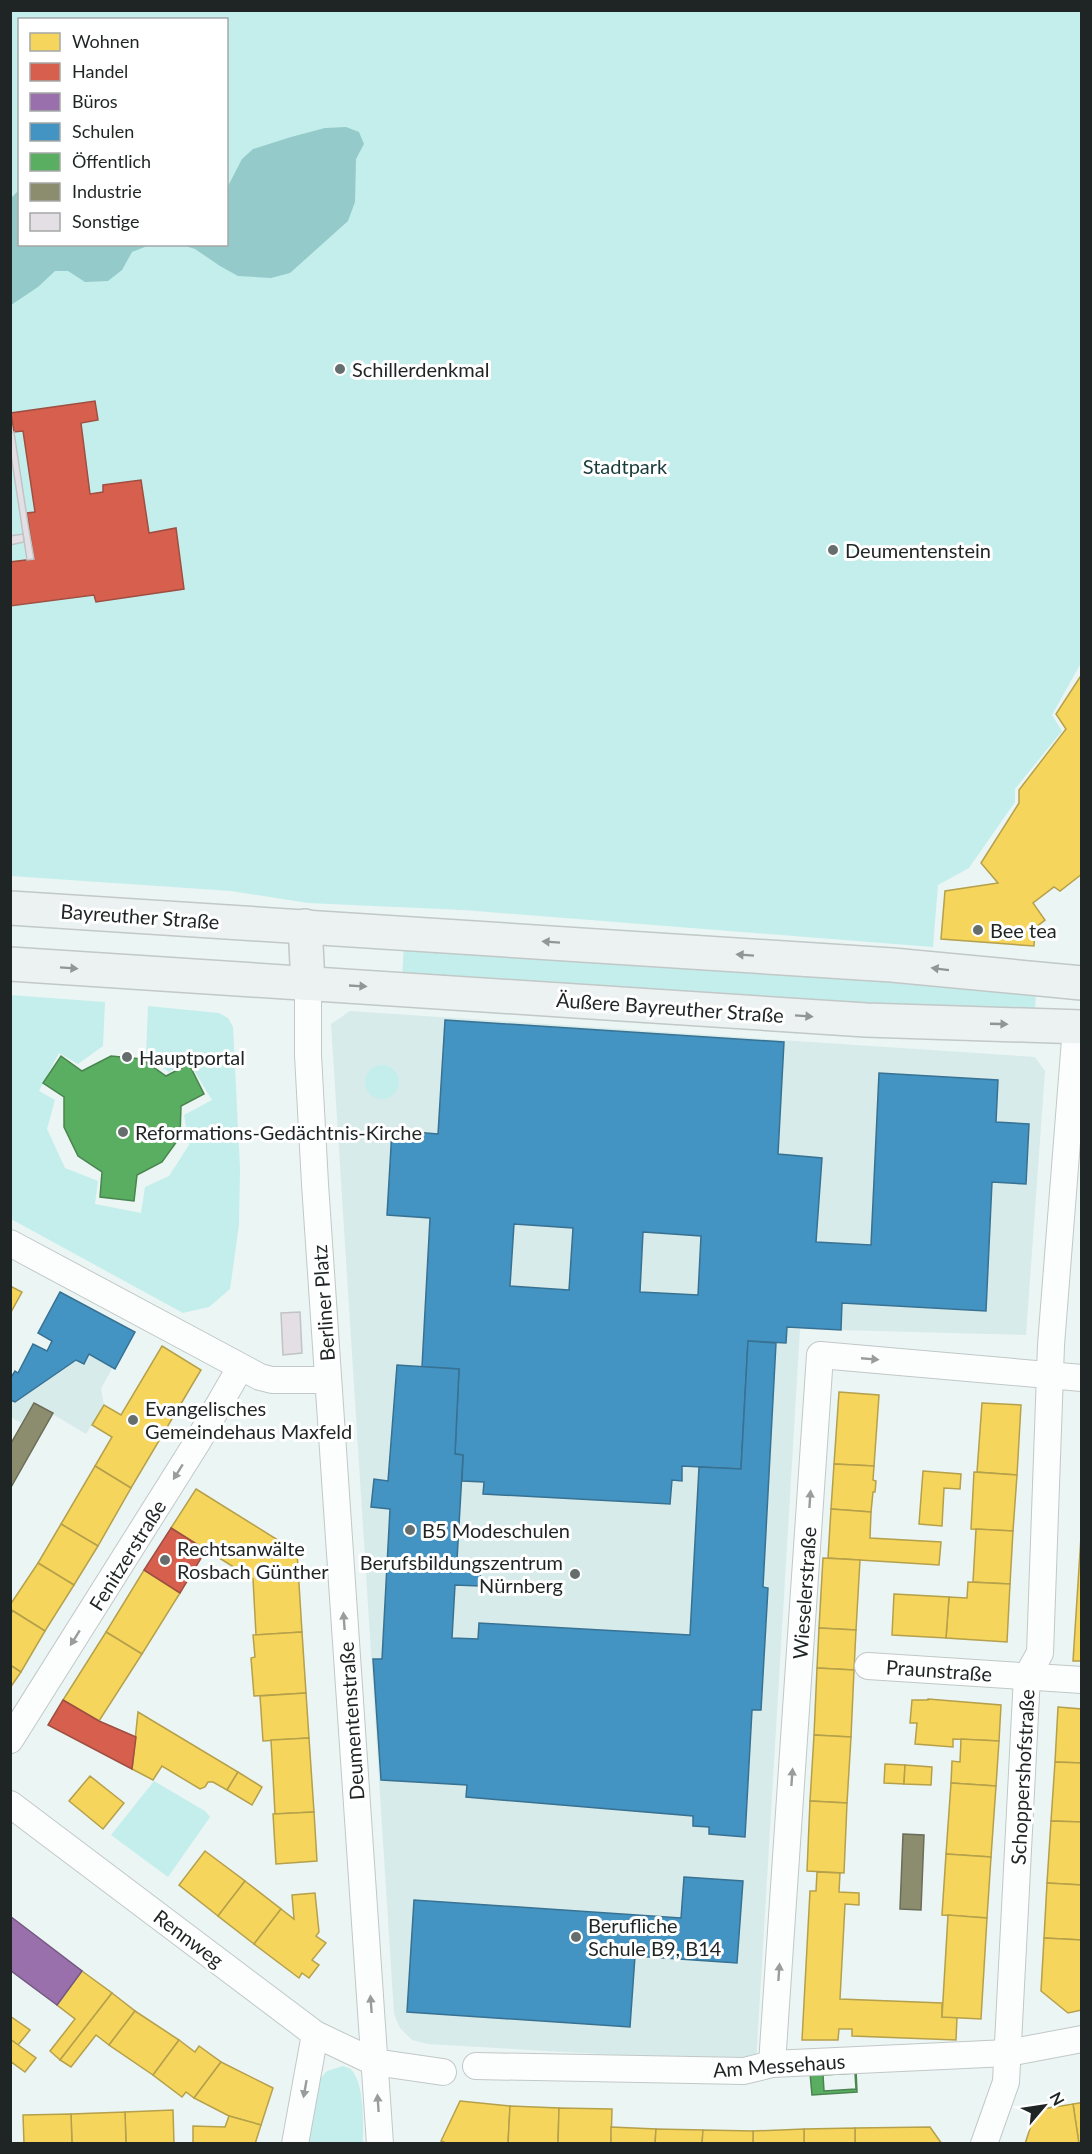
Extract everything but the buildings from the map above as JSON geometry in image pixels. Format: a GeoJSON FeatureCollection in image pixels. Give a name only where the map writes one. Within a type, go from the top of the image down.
{"type":"FeatureCollection","features":[{"type":"Feature","properties":{"kind":"main road","name":"Bayreuther Straße"},"geometry":{"type":"LineString","coordinates":[[10,908],[305,926]]}},
{"type":"Feature","properties":{"kind":"main road"},"geometry":{"type":"LineString","coordinates":[[308,983],[305,926],[892,964],[1082,983]]}},
{"type":"Feature","properties":{"kind":"main road","name":"Äußere Bayreuther Straße"},"geometry":{"type":"LineString","coordinates":[[10,964],[866,1020],[1079,1027]]}},
{"type":"Feature","properties":{"kind":"street","name":"Berliner Platz"},"geometry":{"type":"LineString","coordinates":[[10,1243],[240,1368],[272,1380],[327,1380],[308,1055],[308,983]]}},
{"type":"Feature","properties":{"kind":"street","name":"Schoppershofstraße"},"geometry":{"type":"LineString","coordinates":[[984,2144],[1006,2082],[1027,1676],[1040,1653],[1052,1374],[1051,1345],[1079,1027]]}},
{"type":"Feature","properties":{"kind":"street","name":"Wieselerstraße"},"geometry":{"type":"LineString","coordinates":[[772,2064],[820,1355],[1052,1374]]}},
{"type":"Feature","properties":{"kind":"street","name":"Fenitzerstraße"},"geometry":{"type":"LineString","coordinates":[[10,1740],[198,1441],[240,1368]]}},
{"type":"Feature","properties":{"kind":"street"},"geometry":{"type":"LineString","coordinates":[[1052,1374],[1082,1378]]}},
{"type":"Feature","properties":{"kind":"street","name":"Deumentenstraße"},"geometry":{"type":"LineString","coordinates":[[327,1380],[374,2062]]}},
{"type":"Feature","properties":{"kind":"street","name":"Praunstraße"},"geometry":{"type":"LineString","coordinates":[[868,1666],[1082,1680]]}},
{"type":"Feature","properties":{"kind":"street","name":"Rennweg"},"geometry":{"type":"LineString","coordinates":[[10,1804],[315,2034],[374,2062]]}},
{"type":"Feature","properties":{"kind":"street"},"geometry":{"type":"LineString","coordinates":[[295,2144],[315,2034]]}},
{"type":"Feature","properties":{"kind":"street","name":"Am Messehaus"},"geometry":{"type":"LineString","coordinates":[[476,2066],[744,2071],[772,2064],[1008,2053],[1082,2038]]}},
{"type":"Feature","properties":{"kind":"street"},"geometry":{"type":"LineString","coordinates":[[380,2144],[374,2062],[443,2072]]}},
{"type":"Feature","properties":{"kind":"shaded area"},"geometry":{"type":"Polygon","coordinates":[[[346,127],[359,132],[364,144],[356,159],[355,202],[348,221],[290,273],[271,278],[238,276],[195,249],[185,246],[228,246],[228,186],[242,159],[253,149],[325,128],[346,127]]]}},
{"type":"Feature","properties":{"kind":"shaded area"},"geometry":{"type":"Polygon","coordinates":[[[18,191],[18,246],[147,246],[132,252],[122,270],[108,281],[85,282],[68,271],[55,271],[38,287],[11,305],[11,198],[18,191]]]}},
{"type":"Feature","properties":{"kind":"shaded area","name":"Berufsbildungszentrum Nürnberg"},"geometry":{"type":"Polygon","coordinates":[[[350,1011],[1035,1057],[1045,1071],[1026,1335],[800,1329],[756,2063],[428,2044],[412,2040],[400,2028],[394,2014],[331,1024],[350,1011]]]}},
{"type":"Feature","properties":{"kind":"shaded area"},"geometry":{"type":"Polygon","coordinates":[[[131,1333],[101,1389],[104,1405],[86,1434],[34,1403],[21,1423],[11,1417],[11,1379],[15,1371],[18,1372],[33,1344],[47,1351],[52,1341],[131,1333]]]}},
{"type":"Feature","properties":{"kind":"green space","name":"Stadtpark"},"geometry":{"type":"Polygon","coordinates":[[[10,11],[1081,11],[1081,663],[1052,715],[1062,731],[1015,789],[1015,802],[969,868],[938,885],[933,947],[463,910],[308,903],[231,891],[11,876],[10,11]]]}},
{"type":"Feature","properties":{"kind":"green space"},"geometry":{"type":"Polygon","coordinates":[[[404,944],[1036,991],[1035,1012],[915,1010],[402,978],[404,944]]]}},
{"type":"Feature","properties":{"kind":"green space"},"geometry":{"type":"Polygon","coordinates":[[[10,995],[105,1002],[103,1046],[78,1064],[59,1053],[39,1091],[55,1100],[47,1129],[65,1168],[98,1181],[95,1204],[141,1213],[145,1187],[169,1176],[189,1145],[184,1115],[212,1100],[189,1062],[169,1072],[146,1056],[148,1006],[219,1013],[228,1018],[233,1027],[240,1168],[239,1225],[230,1289],[209,1307],[183,1313],[11,1219],[10,995]]]}},
{"type":"Feature","properties":{"kind":"green space"},"geometry":{"type":"Polygon","coordinates":[[[382,1065],[394,1070],[399,1082],[394,1094],[382,1099],[370,1094],[365,1082],[370,1070],[382,1065]]]}},
{"type":"Feature","properties":{"kind":"green space"},"geometry":{"type":"Polygon","coordinates":[[[154,1781],[205,1811],[210,1817],[168,1877],[111,1835],[154,1781]]]}},
{"type":"Feature","properties":{"kind":"green space"},"geometry":{"type":"Polygon","coordinates":[[[343,2066],[351,2069],[359,2084],[363,2143],[307,2144],[320,2079],[327,2071],[343,2066]]]}},
{"type":"Feature","properties":{"kind":"place","name":"Schillerdenkmal"},"geometry":{"type":"Point","coordinates":[340,369]}},
{"type":"Feature","properties":{"kind":"place","name":"Deumentenstein"},"geometry":{"type":"Point","coordinates":[833,550]}},
{"type":"Feature","properties":{"kind":"place","name":"Bee tea"},"geometry":{"type":"Point","coordinates":[978,930]}},
{"type":"Feature","properties":{"kind":"place","name":"Hauptportal"},"geometry":{"type":"Point","coordinates":[127,1057]}},
{"type":"Feature","properties":{"kind":"place","name":"Reformations-Gedächtnis-Kirche"},"geometry":{"type":"Point","coordinates":[123,1132]}},
{"type":"Feature","properties":{"kind":"place","name":"Evangelisches Gemeindehaus Maxfeld"},"geometry":{"type":"Point","coordinates":[133,1420]}},
{"type":"Feature","properties":{"kind":"place","name":"B5 Modeschulen"},"geometry":{"type":"Point","coordinates":[410,1530]}},
{"type":"Feature","properties":{"kind":"place","name":"Rechtsanwälte Rosbach Günther"},"geometry":{"type":"Point","coordinates":[165,1560]}},
{"type":"Feature","properties":{"kind":"place","name":"Berufsbildungszentrum Nürnberg"},"geometry":{"type":"Point","coordinates":[575,1574]}},
{"type":"Feature","properties":{"kind":"place","name":"Berufliche Schule B9, B14"},"geometry":{"type":"Point","coordinates":[576,1937]}}]}
